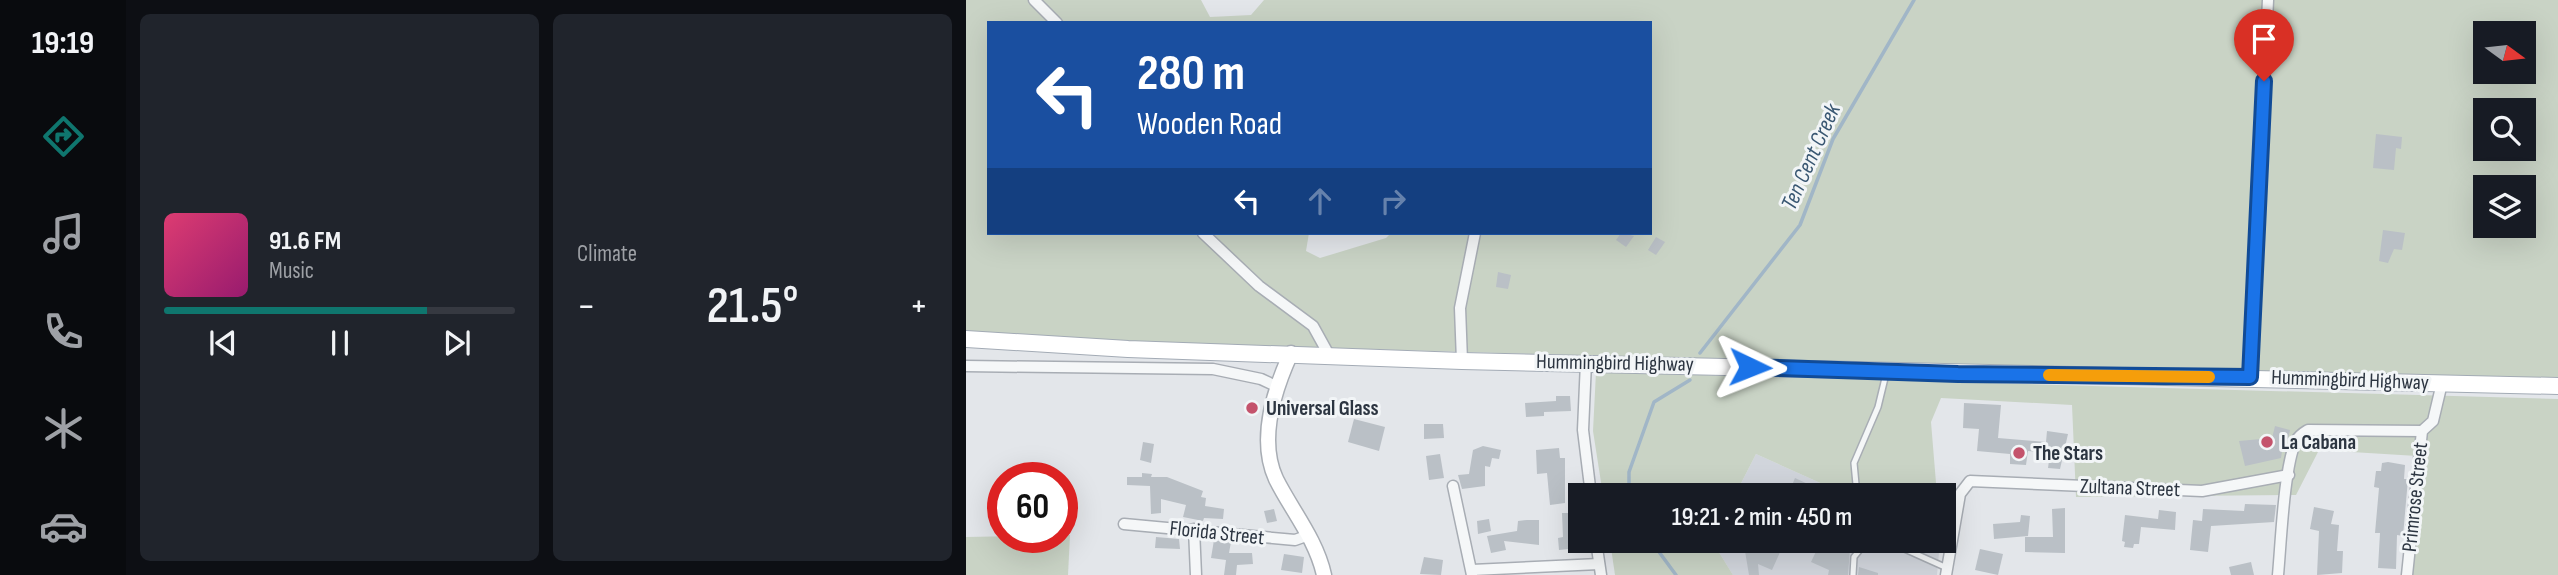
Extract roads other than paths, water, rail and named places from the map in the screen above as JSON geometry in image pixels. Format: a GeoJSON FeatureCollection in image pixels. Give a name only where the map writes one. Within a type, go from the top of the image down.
{"type":"FeatureCollection","features":[{"type":"Feature","properties":{"kind":"main road","name":"Hummingbird Highway"},"geometry":{"type":"LineString","coordinates":[[966,339],[1128,349],[1462,360],[2558,386]]}},
{"type":"Feature","properties":{"kind":"street"},"geometry":{"type":"LineString","coordinates":[[1034,0],[1055,21]]}},
{"type":"Feature","properties":{"kind":"street"},"geometry":{"type":"LineString","coordinates":[[2250,377],[2267,0]]}},
{"type":"Feature","properties":{"kind":"street"},"geometry":{"type":"LineString","coordinates":[[1205,235],[1259,286],[1313,326],[1329,355]]}},
{"type":"Feature","properties":{"kind":"street"},"geometry":{"type":"LineString","coordinates":[[1462,360],[1460,309],[1475,235]]}},
{"type":"Feature","properties":{"kind":"street"},"geometry":{"type":"LineString","coordinates":[[1291,353],[1276,386],[1269,457],[1275,477],[1308,535],[1324,575]]}},
{"type":"Feature","properties":{"kind":"street"},"geometry":{"type":"LineString","coordinates":[[1586,362],[1583,430],[1590,483]]}},
{"type":"Feature","properties":{"kind":"street"},"geometry":{"type":"LineString","coordinates":[[966,366],[1213,369],[1261,379],[1276,386]]}},
{"type":"Feature","properties":{"kind":"street","name":"Primrose Street"},"geometry":{"type":"LineString","coordinates":[[2407,575],[2422,430],[2433,421],[2442,383]]}},
{"type":"Feature","properties":{"kind":"street"},"geometry":{"type":"LineString","coordinates":[[2278,575],[2289,475],[2296,441],[2308,430],[2422,430]]}},
{"type":"Feature","properties":{"kind":"street","name":"Zultana Street"},"geometry":{"type":"LineString","coordinates":[[1947,571],[1960,494],[1970,481],[2202,491],[2289,475]]}},
{"type":"Feature","properties":{"kind":"street"},"geometry":{"type":"LineString","coordinates":[[1453,486],[1472,572],[1600,570]]}},
{"type":"Feature","properties":{"kind":"street","name":"Florida Street"},"geometry":{"type":"LineString","coordinates":[[1124,524],[1295,540],[1308,535]]}},
{"type":"Feature","properties":{"kind":"street"},"geometry":{"type":"LineString","coordinates":[[1194,529],[1196,575]]}},
{"type":"Feature","properties":{"kind":"lane"},"geometry":{"type":"LineString","coordinates":[[1856,483],[1854,463],[1878,407],[1887,371]]}},
{"type":"Feature","properties":{"kind":"lane"},"geometry":{"type":"LineString","coordinates":[[1853,575],[1854,557],[1857,553]]}},
{"type":"Feature","properties":{"kind":"lane"},"geometry":{"type":"LineString","coordinates":[[1912,553],[1947,571]]}},
{"type":"Feature","properties":{"kind":"waterway","name":"Ten Cent Creek"},"geometry":{"type":"LineString","coordinates":[[1700,353],[1800,225],[1833,139],[1914,0]]}},
{"type":"Feature","properties":{"kind":"waterway","name":"Ten Cent Creek"},"geometry":{"type":"LineString","coordinates":[[1629,483],[1629,472],[1654,402],[1690,380]]}},
{"type":"Feature","properties":{"kind":"waterway","name":"Ten Cent Creek"},"geometry":{"type":"LineString","coordinates":[[1660,553],[1676,575]]}},
{"type":"Feature","properties":{"kind":"place","name":"Universal Glass"},"geometry":{"type":"Point","coordinates":[1252,408]}},
{"type":"Feature","properties":{"kind":"place","name":"La Cabana"},"geometry":{"type":"Point","coordinates":[2267,442]}},
{"type":"Feature","properties":{"kind":"place","name":"The Stars"},"geometry":{"type":"Point","coordinates":[2019,453]}}]}
